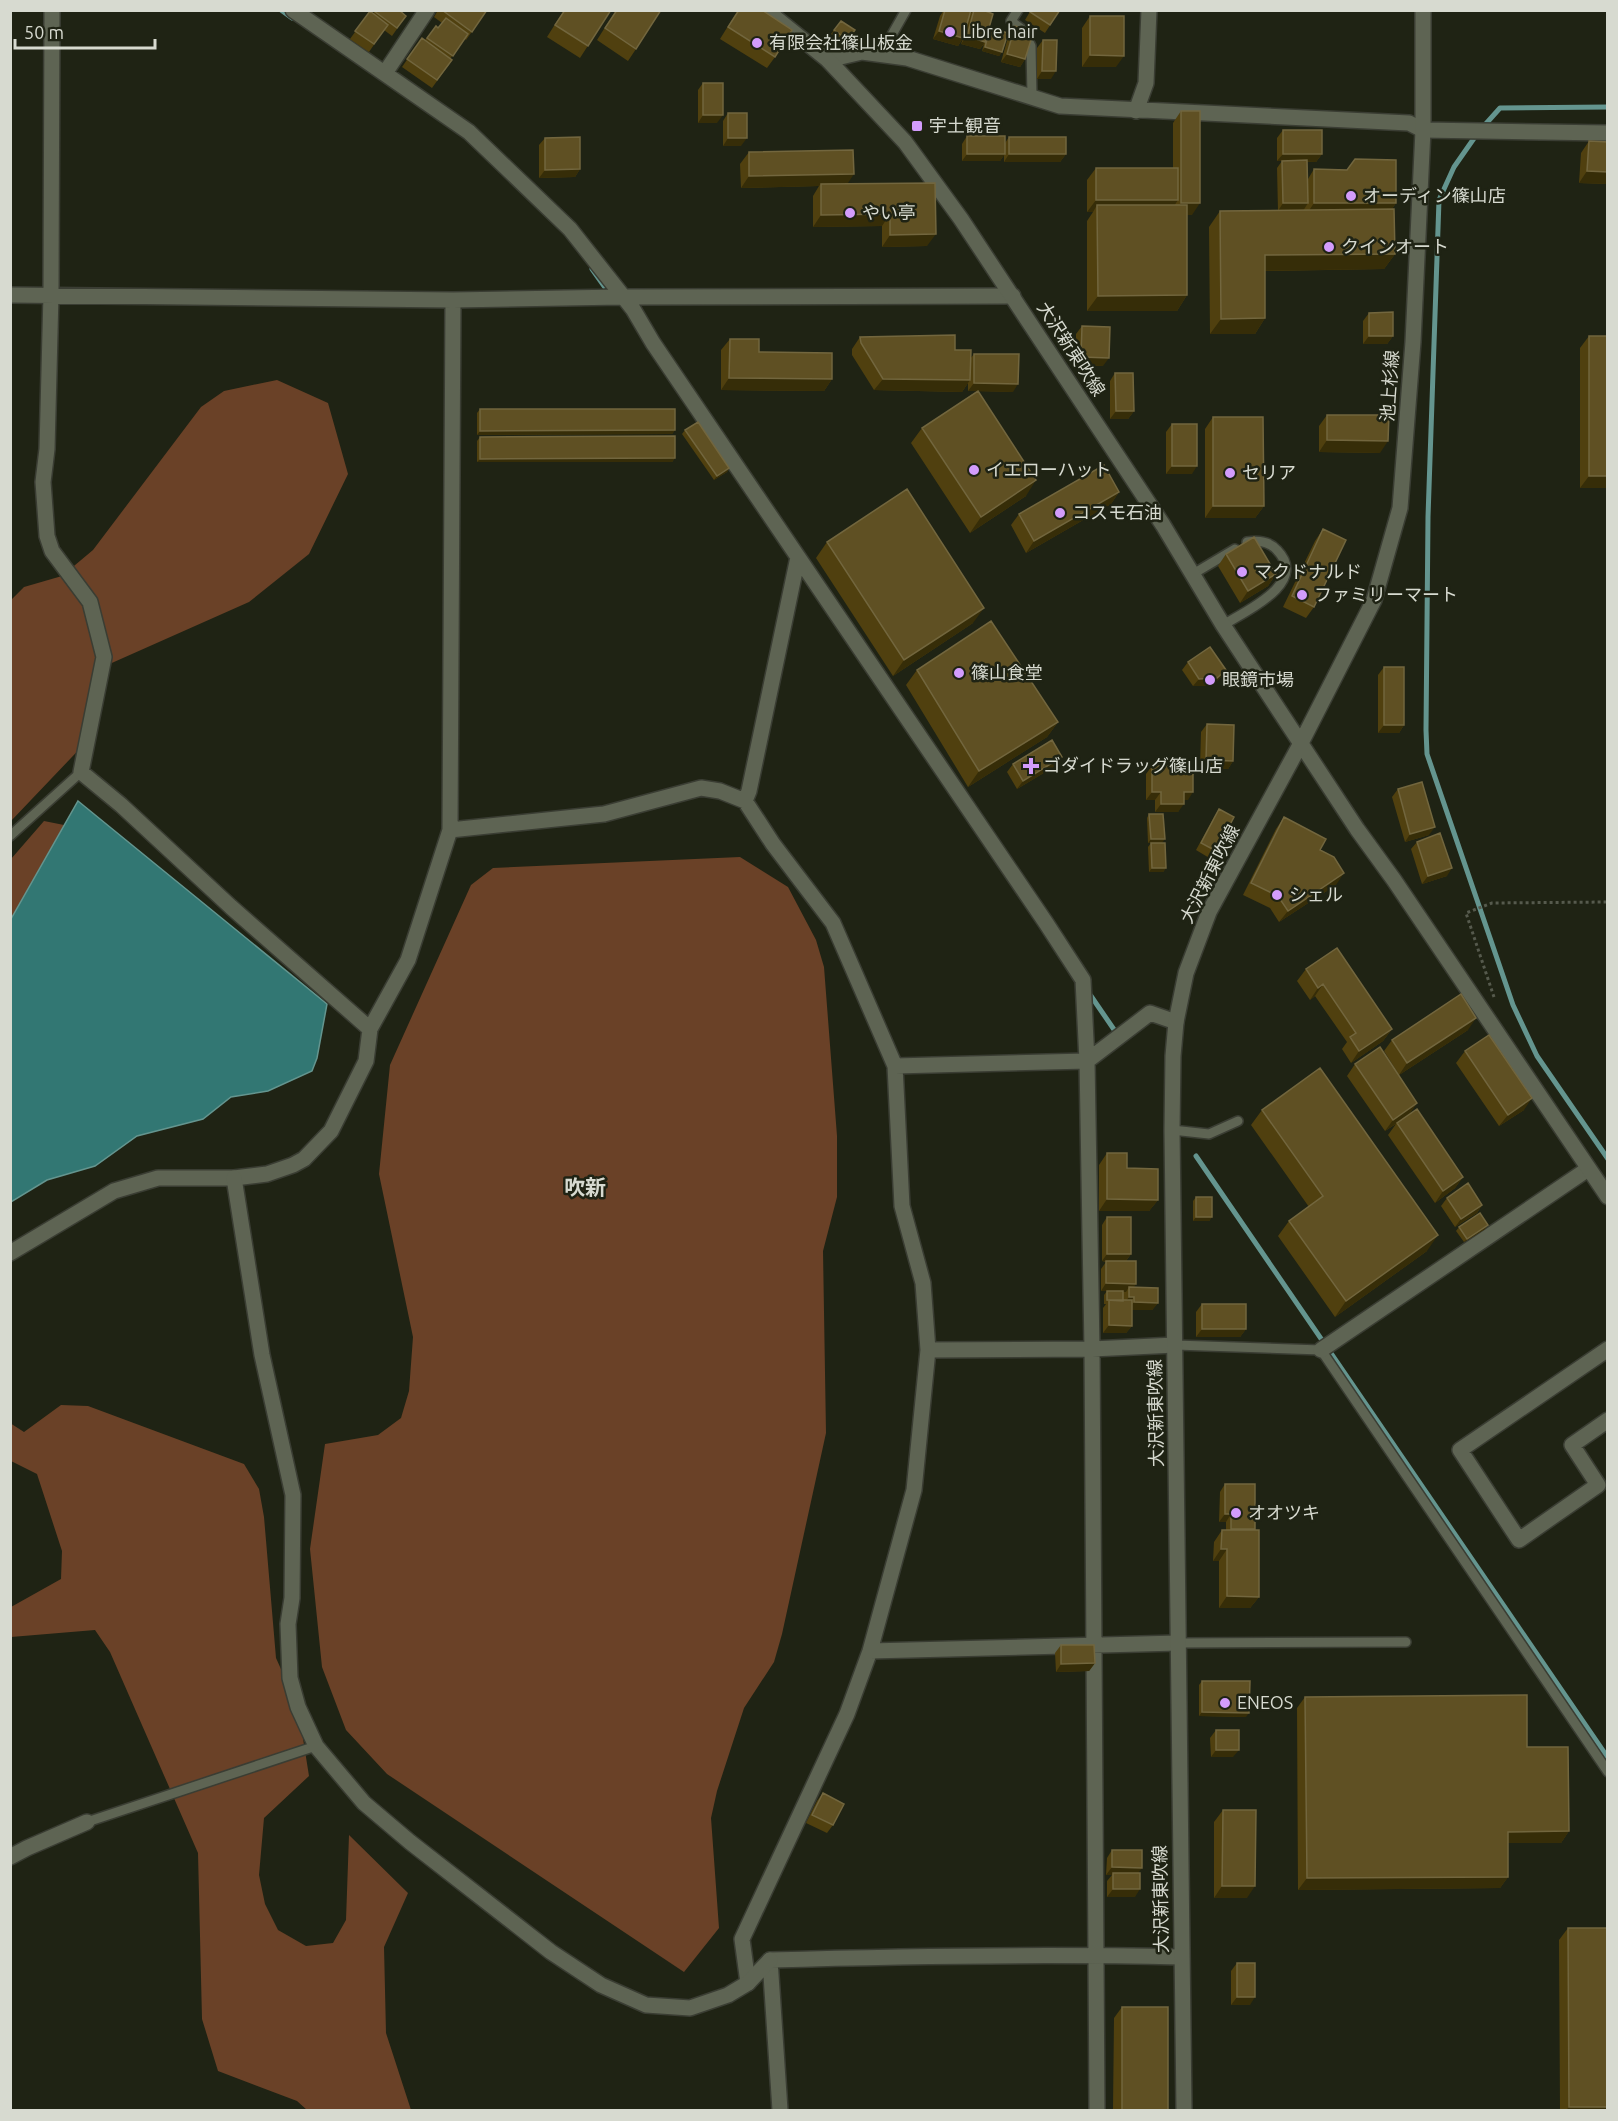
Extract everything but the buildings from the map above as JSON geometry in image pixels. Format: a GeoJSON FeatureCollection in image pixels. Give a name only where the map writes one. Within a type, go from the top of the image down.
{"type":"FeatureCollection","features":[{"type":"Feature","properties":{"kind":"street"},"geometry":{"type":"LineString","coordinates":[[52,10],[51,294],[47,449],[43,482],[47,536],[52,551],[90,602],[104,657],[81,772],[121,805],[231,907],[370,1029]]}},
{"type":"Feature","properties":{"kind":"street"},"geometry":{"type":"LineString","coordinates":[[293,10],[469,132],[570,229],[621,297],[633,309],[653,343],[1040,913],[1083,980],[1087,1061],[1092,1349],[1097,2110]]}},
{"type":"Feature","properties":{"kind":"street"},"geometry":{"type":"LineString","coordinates":[[385,74],[427,10]]}},
{"type":"Feature","properties":{"kind":"street","name":"大沢新東吹線"},"geometry":{"type":"LineString","coordinates":[[766,10],[828,60],[905,142],[961,219],[1014,296],[1301,744],[1608,1197]]}},
{"type":"Feature","properties":{"kind":"street"},"geometry":{"type":"LineString","coordinates":[[1136,111],[1146,83],[1149,10]]}},
{"type":"Feature","properties":{"kind":"street","name":"池上杉線"},"geometry":{"type":"LineString","coordinates":[[1301,744],[1374,600],[1400,508],[1413,342],[1423,130],[1423,10]]}},
{"type":"Feature","properties":{"kind":"street"},"geometry":{"type":"LineString","coordinates":[[828,60],[862,52],[907,58],[1060,106],[1409,123],[1423,130],[1608,133]]}},
{"type":"Feature","properties":{"kind":"street"},"geometry":{"type":"LineString","coordinates":[[10,295],[453,300],[621,297],[1014,296]]}},
{"type":"Feature","properties":{"kind":"street"},"geometry":{"type":"LineString","coordinates":[[10,1253],[114,1191],[159,1178],[234,1178],[267,1174],[293,1166],[304,1159],[331,1131],[366,1061],[370,1029],[408,960],[450,830],[453,300]]}},
{"type":"Feature","properties":{"kind":"street"},"geometry":{"type":"LineString","coordinates":[[745,801],[798,557]]}},
{"type":"Feature","properties":{"kind":"street","name":"大沢新東吹線"},"geometry":{"type":"LineString","coordinates":[[1184,2110],[1172,1130],[1176,1022],[1186,973],[1209,912],[1301,744]]}},
{"type":"Feature","properties":{"kind":"street"},"geometry":{"type":"LineString","coordinates":[[450,830],[604,814],[701,788],[720,791],[745,801],[773,844],[833,923],[896,1066],[902,1206],[924,1282],[928,1350],[914,1490],[870,1651],[847,1714],[742,1939],[748,1983]]}},
{"type":"Feature","properties":{"kind":"street"},"geometry":{"type":"LineString","coordinates":[[896,1066],[1087,1061],[1150,1013],[1176,1022]]}},
{"type":"Feature","properties":{"kind":"street"},"geometry":{"type":"LineString","coordinates":[[1321,1350],[1588,1169]]}},
{"type":"Feature","properties":{"kind":"street"},"geometry":{"type":"LineString","coordinates":[[234,1178],[262,1355],[293,1495],[292,1598],[288,1624],[290,1678],[298,1707],[316,1746],[364,1803],[410,1842],[550,1952],[601,1985],[646,2005],[690,2008],[728,1995],[748,1983],[770,1960],[1096,1955],[1181,1957]]}},
{"type":"Feature","properties":{"kind":"street"},"geometry":{"type":"LineString","coordinates":[[928,1350],[1092,1349],[1175,1345]]}},
{"type":"Feature","properties":{"kind":"street"},"geometry":{"type":"LineString","coordinates":[[1608,1349],[1460,1449],[1519,1540],[1598,1485],[1572,1445],[1608,1420]]}},
{"type":"Feature","properties":{"kind":"street"},"geometry":{"type":"LineString","coordinates":[[870,1651],[1178,1643]]}},
{"type":"Feature","properties":{"kind":"street"},"geometry":{"type":"LineString","coordinates":[[10,1857],[87,1821]]}},
{"type":"Feature","properties":{"kind":"street"},"geometry":{"type":"LineString","coordinates":[[770,1960],[780,2110]]}},
{"type":"Feature","properties":{"kind":"lane"},"geometry":{"type":"LineString","coordinates":[[881,54],[906,10]]}},
{"type":"Feature","properties":{"kind":"lane"},"geometry":{"type":"LineString","coordinates":[[1018,10],[1011,21],[1023,30],[1031,46],[1032,97]]}},
{"type":"Feature","properties":{"kind":"lane"},"geometry":{"type":"LineString","coordinates":[[1193,574],[1246,542],[1264,542],[1272,545],[1283,558],[1285,576],[1276,591],[1223,625]]}},
{"type":"Feature","properties":{"kind":"lane"},"geometry":{"type":"LineString","coordinates":[[10,836],[81,772]]}},
{"type":"Feature","properties":{"kind":"lane"},"geometry":{"type":"LineString","coordinates":[[1172,1130],[1209,1134],[1238,1121]]}},
{"type":"Feature","properties":{"kind":"lane"},"geometry":{"type":"LineString","coordinates":[[1175,1345],[1321,1350],[1608,1772]]}},
{"type":"Feature","properties":{"kind":"lane"},"geometry":{"type":"LineString","coordinates":[[1178,1643],[1406,1642]]}},
{"type":"Feature","properties":{"kind":"lane"},"geometry":{"type":"LineString","coordinates":[[87,1821],[316,1746]]}},
{"type":"Feature","properties":{"kind":"path"},"geometry":{"type":"LineString","coordinates":[[1495,998],[1466,913],[1492,903],[1608,902]]}},
{"type":"Feature","properties":{"kind":"shaded area"},"geometry":{"type":"Polygon","coordinates":[[[277,380],[328,403],[348,474],[309,554],[249,602],[96,670],[91,737],[11,821],[10,601],[24,587],[62,576],[93,550],[201,407],[224,391],[277,380]]]}},
{"type":"Feature","properties":{"kind":"shaded area"},"geometry":{"type":"Polygon","coordinates":[[[44,821],[64,825],[11,919],[11,859],[44,821]]]}},
{"type":"Feature","properties":{"kind":"shaded area"},"geometry":{"type":"Polygon","coordinates":[[[740,857],[788,887],[816,940],[824,967],[837,1136],[837,1197],[823,1251],[826,1433],[774,1662],[744,1708],[717,1791],[711,1818],[719,1928],[684,1972],[387,1774],[346,1730],[322,1667],[310,1549],[325,1444],[378,1435],[401,1418],[409,1391],[413,1337],[379,1174],[390,1065],[471,885],[493,868],[740,857]]]}},
{"type":"Feature","properties":{"kind":"shaded area"},"geometry":{"type":"Polygon","coordinates":[[[61,1405],[88,1406],[244,1464],[259,1489],[264,1517],[276,1658],[298,1707],[309,1776],[264,1818],[259,1875],[265,1904],[278,1930],[306,1946],[333,1943],[346,1920],[349,1835],[408,1893],[384,1947],[386,2033],[411,2110],[307,2110],[297,2101],[218,2071],[202,2019],[198,1853],[110,1652],[95,1630],[11,1637],[11,1607],[61,1579],[62,1551],[37,1474],[11,1461],[10,1423],[24,1432],[61,1405]]]}},
{"type":"Feature","properties":{"kind":"water"},"geometry":{"type":"Polygon","coordinates":[[[78,801],[327,1004],[317,1058],[312,1071],[268,1091],[231,1097],[203,1119],[137,1136],[95,1166],[47,1180],[11,1202],[11,919],[78,801]]]}},
{"type":"Feature","properties":{"kind":"waterway"},"geometry":{"type":"LineString","coordinates":[[281,10],[292,18]]}},
{"type":"Feature","properties":{"kind":"waterway"},"geometry":{"type":"LineString","coordinates":[[1483,127],[1500,108],[1608,107]]}},
{"type":"Feature","properties":{"kind":"waterway"},"geometry":{"type":"LineString","coordinates":[[1477,134],[1454,167],[1439,200],[1428,517],[1427,754],[1513,1005],[1537,1056],[1608,1159]]}},
{"type":"Feature","properties":{"kind":"waterway"},"geometry":{"type":"LineString","coordinates":[[592,269],[604,286]]}},
{"type":"Feature","properties":{"kind":"waterway"},"geometry":{"type":"LineString","coordinates":[[1091,996],[1115,1031]]}},
{"type":"Feature","properties":{"kind":"waterway"},"geometry":{"type":"LineString","coordinates":[[1196,1156],[1608,1758]]}},
{"type":"Feature","properties":{"kind":"place","name":"Libre hair"},"geometry":{"type":"Point","coordinates":[950,32]}},
{"type":"Feature","properties":{"kind":"place","name":"有限会社篠山板金"},"geometry":{"type":"Point","coordinates":[757,43]}},
{"type":"Feature","properties":{"kind":"place","name":"宇土観音"},"geometry":{"type":"Point","coordinates":[917,126]}},
{"type":"Feature","properties":{"kind":"place","name":"オーディン篠山店"},"geometry":{"type":"Point","coordinates":[1351,196]}},
{"type":"Feature","properties":{"kind":"place","name":"やい亭"},"geometry":{"type":"Point","coordinates":[850,213]}},
{"type":"Feature","properties":{"kind":"place","name":"クインオート"},"geometry":{"type":"Point","coordinates":[1329,247]}},
{"type":"Feature","properties":{"kind":"place","name":"イエローハット"},"geometry":{"type":"Point","coordinates":[974,470]}},
{"type":"Feature","properties":{"kind":"place","name":"セリア"},"geometry":{"type":"Point","coordinates":[1230,473]}},
{"type":"Feature","properties":{"kind":"place","name":"コスモ石油"},"geometry":{"type":"Point","coordinates":[1060,513]}},
{"type":"Feature","properties":{"kind":"place","name":"マクドナルド"},"geometry":{"type":"Point","coordinates":[1242,572]}},
{"type":"Feature","properties":{"kind":"place","name":"ファミリーマート"},"geometry":{"type":"Point","coordinates":[1302,595]}},
{"type":"Feature","properties":{"kind":"place","name":"篠山食堂"},"geometry":{"type":"Point","coordinates":[959,673]}},
{"type":"Feature","properties":{"kind":"place","name":"眼鏡市場"},"geometry":{"type":"Point","coordinates":[1210,680]}},
{"type":"Feature","properties":{"kind":"place","name":"ゴダイドラッグ篠山店"},"geometry":{"type":"Point","coordinates":[1031,766]}},
{"type":"Feature","properties":{"kind":"place","name":"シェル"},"geometry":{"type":"Point","coordinates":[1277,895]}},
{"type":"Feature","properties":{"kind":"place","name":"オオツキ"},"geometry":{"type":"Point","coordinates":[1236,1513]}},
{"type":"Feature","properties":{"kind":"place","name":"ENEOS"},"geometry":{"type":"Point","coordinates":[1225,1703]}},
{"type":"Feature","properties":{"kind":"district","name":"吹新"},"geometry":{"type":"Point","coordinates":[585,1188]}}]}
